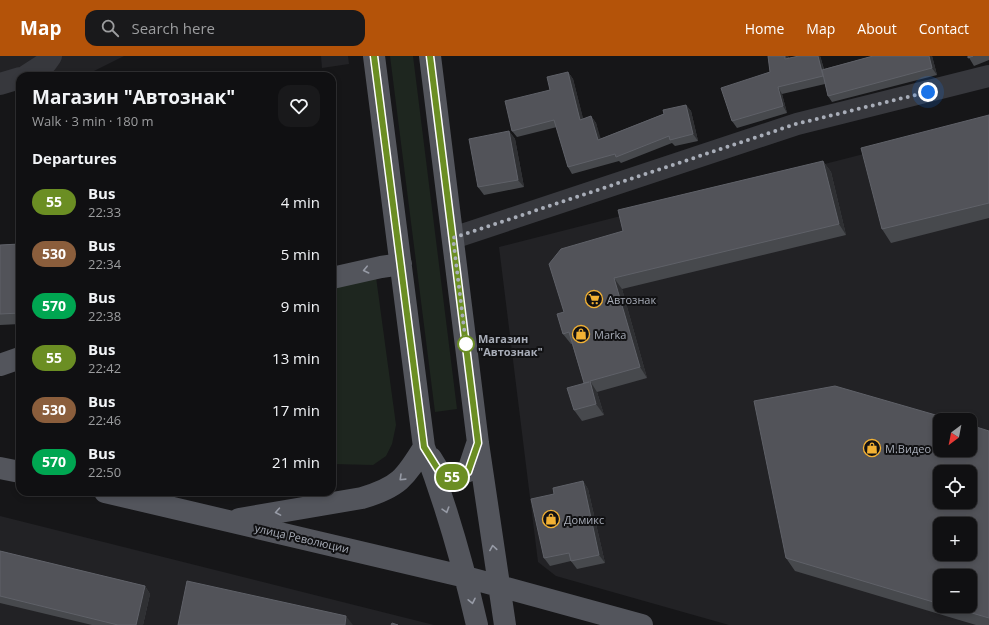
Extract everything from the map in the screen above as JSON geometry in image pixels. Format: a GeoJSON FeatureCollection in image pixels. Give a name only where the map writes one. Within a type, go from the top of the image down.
{"type":"FeatureCollection","features":[{"type":"Feature","properties":{"kind":"main road"},"geometry":{"type":"LineString","coordinates":[[374,56],[424,447],[441,493],[466,577],[477,625]]}},
{"type":"Feature","properties":{"kind":"main road"},"geometry":{"type":"LineString","coordinates":[[430,56],[478,443],[505,625]]}},
{"type":"Feature","properties":{"kind":"main road"},"geometry":{"type":"LineString","coordinates":[[336,277],[401,264]]}},
{"type":"Feature","properties":{"kind":"main road"},"geometry":{"type":"LineString","coordinates":[[0,365],[16,359]]}},
{"type":"Feature","properties":{"kind":"main road"},"geometry":{"type":"LineString","coordinates":[[424,447],[439,471],[453,477],[468,472],[478,443]]}},
{"type":"Feature","properties":{"kind":"main road"},"geometry":{"type":"LineString","coordinates":[[229,521],[362,498],[380,492],[399,482],[409,471],[424,447]]}},
{"type":"Feature","properties":{"kind":"main road"},"geometry":{"type":"LineString","coordinates":[[0,468],[16,471]]}},
{"type":"Feature","properties":{"kind":"main road","name":"улица Революции"},"geometry":{"type":"LineString","coordinates":[[122,496],[466,577],[642,625]]}},
{"type":"Feature","properties":{"kind":"street"},"geometry":{"type":"LineString","coordinates":[[32,72],[46,63],[51,56]]}},
{"type":"Feature","properties":{"kind":"street"},"geometry":{"type":"LineString","coordinates":[[453,238],[796,124],[989,76]]}},
{"type":"Feature","properties":{"kind":"street"},"geometry":{"type":"LineString","coordinates":[[0,84],[16,79]]}},
{"type":"Feature","properties":{"kind":"shaded area"},"geometry":{"type":"Polygon","coordinates":[[[0,56],[124,56],[90,72],[16,72],[16,89],[0,95],[0,56]]]}},
{"type":"Feature","properties":{"kind":"shaded area"},"geometry":{"type":"Polygon","coordinates":[[[321,56],[348,56],[349,64],[322,68],[321,56]]]}},
{"type":"Feature","properties":{"kind":"shaded area"},"geometry":{"type":"Polygon","coordinates":[[[390,56],[413,56],[457,409],[435,412],[390,56]]]}},
{"type":"Feature","properties":{"kind":"shaded area"},"geometry":{"type":"Polygon","coordinates":[[[989,122],[989,625],[729,625],[556,576],[538,562],[499,247],[989,122]]]}},
{"type":"Feature","properties":{"kind":"shaded area"},"geometry":{"type":"Polygon","coordinates":[[[376,277],[396,425],[392,444],[386,456],[373,465],[336,464],[336,286],[376,277]]]}},
{"type":"Feature","properties":{"kind":"shaded area"},"geometry":{"type":"Polygon","coordinates":[[[0,516],[434,625],[0,625],[0,516]]]}},
{"type":"Feature","properties":{"kind":"building"},"geometry":{"type":"Polygon","coordinates":[[[768,56],[785,56],[785,59],[799,56],[818,56],[823,76],[778,87],[783,106],[732,121],[721,88],[770,72],[768,56]]]}},
{"type":"Feature","properties":{"kind":"building"},"geometry":{"type":"Polygon","coordinates":[[[873,56],[929,56],[932,68],[828,96],[822,70],[873,56]]]}},
{"type":"Feature","properties":{"kind":"building"},"geometry":{"type":"Polygon","coordinates":[[[568,72],[580,120],[591,116],[598,140],[664,114],[663,110],[686,105],[693,134],[670,140],[669,136],[616,157],[615,154],[568,167],[554,120],[512,131],[505,101],[550,90],[547,77],[568,72]]]}},
{"type":"Feature","properties":{"kind":"building"},"geometry":{"type":"Polygon","coordinates":[[[989,115],[989,203],[882,229],[861,148],[989,115]]]}},
{"type":"Feature","properties":{"kind":"building"},"geometry":{"type":"Polygon","coordinates":[[[509,131],[518,180],[478,187],[469,139],[509,131]]]}},
{"type":"Feature","properties":{"kind":"building"},"geometry":{"type":"Polygon","coordinates":[[[823,161],[839,224],[614,278],[640,367],[590,381],[596,404],[574,410],[567,388],[589,382],[584,383],[569,332],[563,334],[557,314],[564,312],[549,264],[561,249],[623,231],[618,210],[823,161]]]}},
{"type":"Feature","properties":{"kind":"building"},"geometry":{"type":"Polygon","coordinates":[[[16,244],[16,313],[0,314],[0,245],[16,244]]]}},
{"type":"Feature","properties":{"kind":"building"},"geometry":{"type":"Polygon","coordinates":[[[835,386],[933,414],[933,457],[977,457],[977,427],[989,431],[989,618],[972,613],[977,613],[977,569],[933,569],[933,602],[786,558],[754,401],[835,386]]]}},
{"type":"Feature","properties":{"kind":"building"},"geometry":{"type":"Polygon","coordinates":[[[583,481],[599,555],[571,561],[569,553],[544,558],[531,499],[554,494],[553,488],[583,481]]]}},
{"type":"Feature","properties":{"kind":"building"},"geometry":{"type":"Polygon","coordinates":[[[0,551],[145,586],[136,625],[118,625],[0,596],[0,551]]]}},
{"type":"Feature","properties":{"kind":"building"},"geometry":{"type":"Polygon","coordinates":[[[187,581],[346,616],[345,625],[178,625],[187,581]]]}},
{"type":"Feature","properties":{"kind":"bus line","name":"55"},"geometry":{"type":"LineString","coordinates":[[374,56],[424,447],[439,471],[453,477],[468,472],[478,443],[430,56]]}},
{"type":"Feature","properties":{"kind":"place","name":"Автознак"},"geometry":{"type":"Point","coordinates":[594,299]}},
{"type":"Feature","properties":{"kind":"place","name":"Marka"},"geometry":{"type":"Point","coordinates":[581,334]}},
{"type":"Feature","properties":{"kind":"place","name":"Магазин \"Автознак\""},"geometry":{"type":"Point","coordinates":[466,344]}},
{"type":"Feature","properties":{"kind":"place","name":"М.Видео"},"geometry":{"type":"Point","coordinates":[872,448]}},
{"type":"Feature","properties":{"kind":"place","name":"Домикс"},"geometry":{"type":"Point","coordinates":[551,519]}},
{"type":"Feature","properties":{"kind":"route"},"geometry":{"type":"LineString","coordinates":[[466,344],[453,238],[796,124],[928,92]]}}]}
